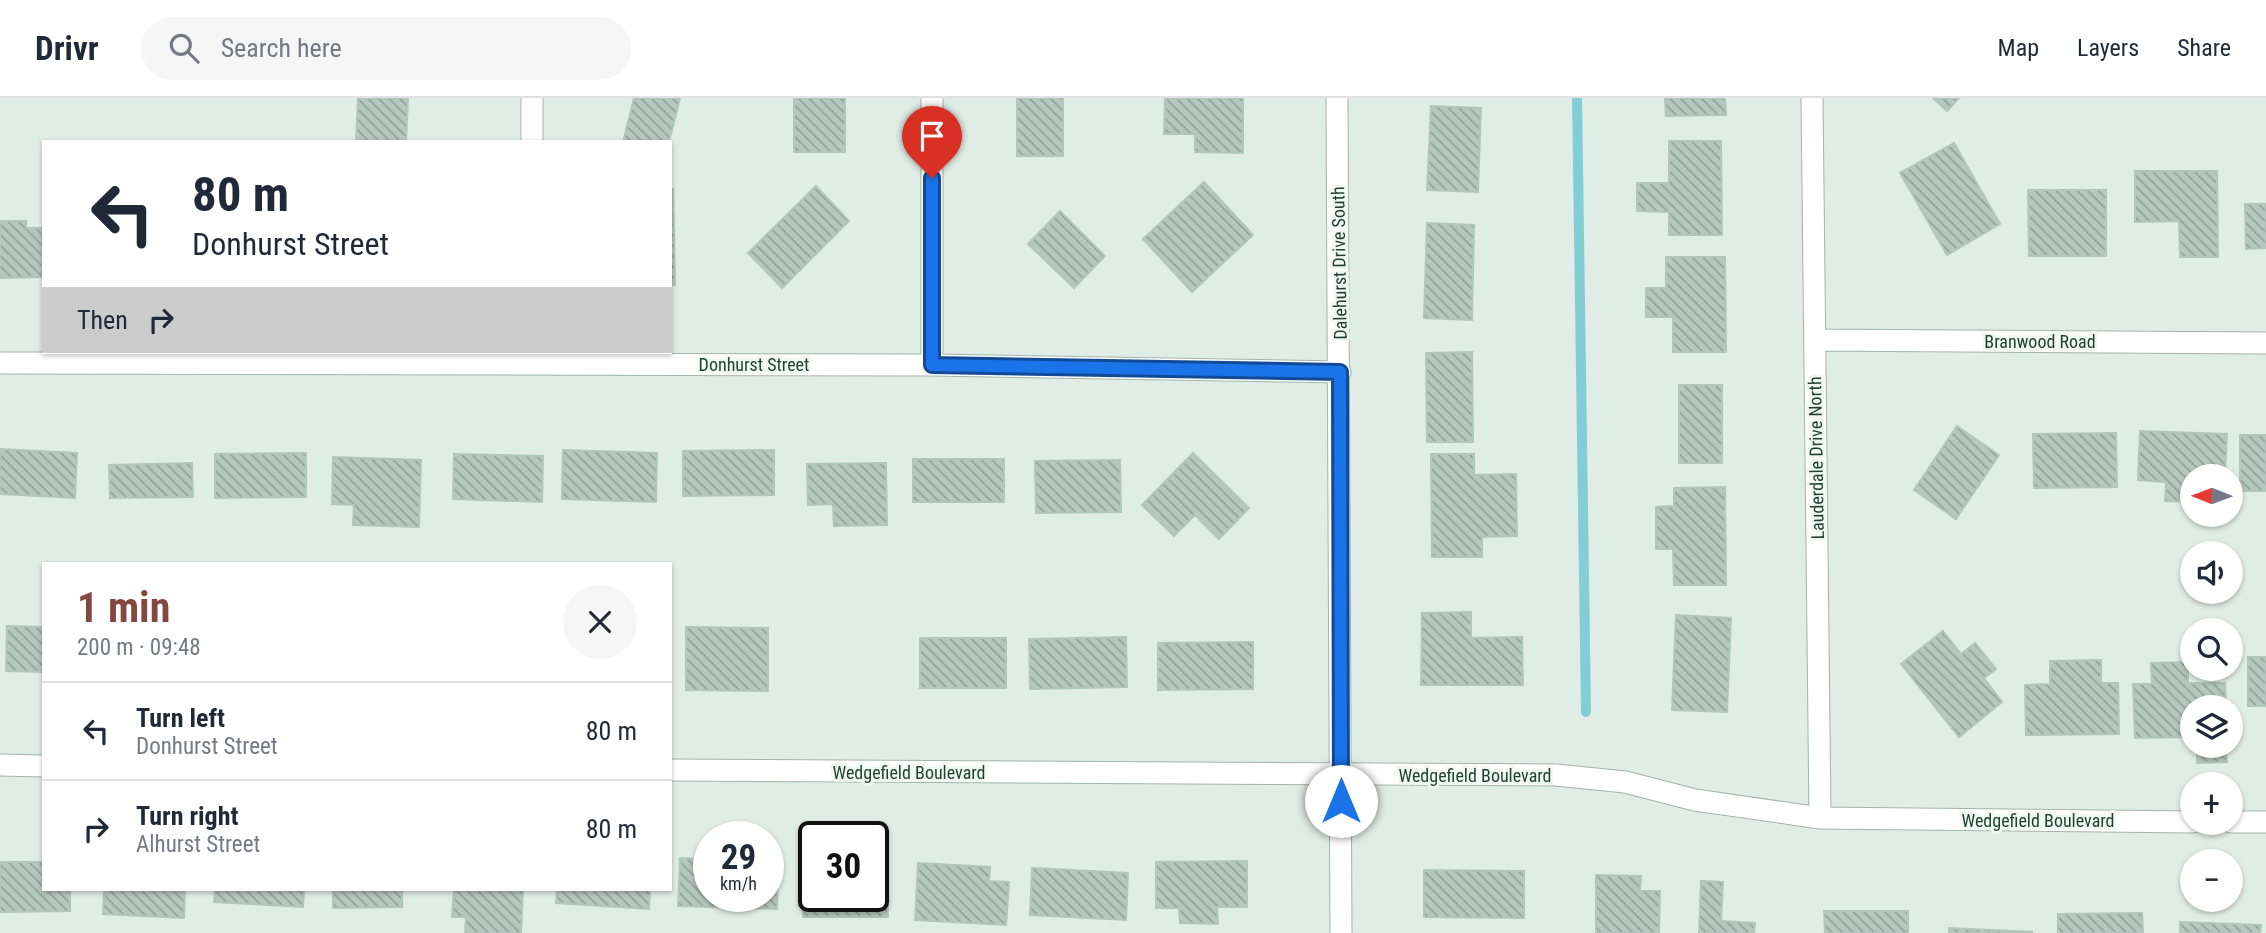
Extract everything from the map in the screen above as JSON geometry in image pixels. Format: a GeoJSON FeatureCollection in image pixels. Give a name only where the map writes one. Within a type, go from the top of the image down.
{"type":"FeatureCollection","features":[{"type":"Feature","properties":{"kind":"street"},"geometry":{"type":"LineString","coordinates":[[532,98],[532,140]]}},
{"type":"Feature","properties":{"kind":"street"},"geometry":{"type":"LineString","coordinates":[[932,98],[932,365]]}},
{"type":"Feature","properties":{"kind":"street","name":"Dalehurst Drive South"},"geometry":{"type":"LineString","coordinates":[[1337,98],[1341,933]]}},
{"type":"Feature","properties":{"kind":"street","name":"Lauderdale Drive North"},"geometry":{"type":"LineString","coordinates":[[1812,98],[1820,818]]}},
{"type":"Feature","properties":{"kind":"street","name":"Branwood Road"},"geometry":{"type":"LineString","coordinates":[[1815,340],[2266,343]]}},
{"type":"Feature","properties":{"kind":"street","name":"Donhurst Street"},"geometry":{"type":"LineString","coordinates":[[0,363],[530,358],[1340,372]]}},
{"type":"Feature","properties":{"kind":"street"},"geometry":{"type":"LineString","coordinates":[[0,765],[42,765]]}},
{"type":"Feature","properties":{"kind":"street","name":"Wedgefield Boulevard"},"geometry":{"type":"LineString","coordinates":[[672,770],[1556,775],[1625,782],[1695,800],[1820,818],[2180,822]]}},
{"type":"Feature","properties":{"kind":"street"},"geometry":{"type":"LineString","coordinates":[[2243,822],[2266,822]]}},
{"type":"Feature","properties":{"kind":"building"},"geometry":{"type":"Polygon","coordinates":[[[358,98],[408,98],[406,140],[356,140],[358,98]]]}},
{"type":"Feature","properties":{"kind":"building"},"geometry":{"type":"Polygon","coordinates":[[[634,98],[680,98],[670,140],[624,140],[634,98]]]}},
{"type":"Feature","properties":{"kind":"building"},"geometry":{"type":"Polygon","coordinates":[[[794,98],[845,98],[845,152],[794,152],[794,98]]]}},
{"type":"Feature","properties":{"kind":"building"},"geometry":{"type":"Polygon","coordinates":[[[1017,98],[1063,98],[1063,156],[1017,156],[1017,98]]]}},
{"type":"Feature","properties":{"kind":"building"},"geometry":{"type":"Polygon","coordinates":[[[1243,98],[1243,153],[1195,152],[1195,134],[1164,134],[1165,99],[1243,98]]]}},
{"type":"Feature","properties":{"kind":"building"},"geometry":{"type":"Polygon","coordinates":[[[1665,98],[1725,98],[1726,115],[1666,116],[1665,98]]]}},
{"type":"Feature","properties":{"kind":"building"},"geometry":{"type":"Polygon","coordinates":[[[1933,98],[1959,98],[1947,111],[1933,98]]]}},
{"type":"Feature","properties":{"kind":"building"},"geometry":{"type":"Polygon","coordinates":[[[1431,106],[1481,108],[1478,192],[1427,190],[1431,106]]]}},
{"type":"Feature","properties":{"kind":"building"},"geometry":{"type":"Polygon","coordinates":[[[1669,141],[1721,141],[1722,235],[1669,235],[1669,212],[1637,211],[1637,183],[1669,183],[1669,141]]]}},
{"type":"Feature","properties":{"kind":"building"},"geometry":{"type":"Polygon","coordinates":[[[1954,143],[2000,224],[1947,255],[1900,173],[1954,143]]]}},
{"type":"Feature","properties":{"kind":"building"},"geometry":{"type":"Polygon","coordinates":[[[2135,171],[2217,171],[2218,257],[2180,257],[2179,221],[2135,222],[2135,171]]]}},
{"type":"Feature","properties":{"kind":"building"},"geometry":{"type":"Polygon","coordinates":[[[1204,182],[1253,235],[1192,292],[1143,239],[1204,182]]]}},
{"type":"Feature","properties":{"kind":"building"},"geometry":{"type":"Polygon","coordinates":[[[816,186],[849,221],[782,288],[748,253],[816,186]]]}},
{"type":"Feature","properties":{"kind":"building"},"geometry":{"type":"Polygon","coordinates":[[[672,189],[673,189],[675,285],[672,285],[672,189]]]}},
{"type":"Feature","properties":{"kind":"building"},"geometry":{"type":"Polygon","coordinates":[[[2028,190],[2106,190],[2106,256],[2029,256],[2028,190]]]}},
{"type":"Feature","properties":{"kind":"building"},"geometry":{"type":"Polygon","coordinates":[[[2245,204],[2266,204],[2266,248],[2246,249],[2245,204]]]}},
{"type":"Feature","properties":{"kind":"building"},"geometry":{"type":"Polygon","coordinates":[[[1060,211],[1105,256],[1074,288],[1028,244],[1060,211]]]}},
{"type":"Feature","properties":{"kind":"building"},"geometry":{"type":"Polygon","coordinates":[[[0,221],[26,221],[26,228],[42,228],[42,277],[0,278],[0,221]]]}},
{"type":"Feature","properties":{"kind":"building"},"geometry":{"type":"Polygon","coordinates":[[[1427,223],[1474,225],[1472,320],[1424,318],[1427,223]]]}},
{"type":"Feature","properties":{"kind":"building"},"geometry":{"type":"Polygon","coordinates":[[[1666,257],[1725,257],[1726,352],[1673,352],[1673,317],[1646,317],[1646,288],[1666,288],[1666,257]]]}},
{"type":"Feature","properties":{"kind":"building"},"geometry":{"type":"Polygon","coordinates":[[[1472,352],[1473,442],[1427,442],[1426,353],[1472,352]]]}},
{"type":"Feature","properties":{"kind":"building"},"geometry":{"type":"Polygon","coordinates":[[[1679,385],[1722,385],[1722,463],[1679,463],[1679,385]]]}},
{"type":"Feature","properties":{"kind":"building"},"geometry":{"type":"Polygon","coordinates":[[[1957,426],[1999,455],[1956,519],[1914,490],[1957,426]]]}},
{"type":"Feature","properties":{"kind":"building"},"geometry":{"type":"Polygon","coordinates":[[[2140,431],[2227,434],[2226,464],[2180,464],[2180,502],[2165,501],[2166,482],[2138,480],[2140,431]]]}},
{"type":"Feature","properties":{"kind":"building"},"geometry":{"type":"Polygon","coordinates":[[[2116,433],[2117,487],[2034,488],[2033,434],[2116,433]]]}},
{"type":"Feature","properties":{"kind":"building"},"geometry":{"type":"Polygon","coordinates":[[[2240,435],[2266,435],[2266,491],[2244,491],[2244,464],[2240,464],[2240,435]]]}},
{"type":"Feature","properties":{"kind":"building"},"geometry":{"type":"Polygon","coordinates":[[[0,449],[77,453],[75,498],[0,494],[0,449]]]}},
{"type":"Feature","properties":{"kind":"building"},"geometry":{"type":"Polygon","coordinates":[[[563,450],[657,453],[656,502],[562,499],[563,450]]]}},
{"type":"Feature","properties":{"kind":"building"},"geometry":{"type":"Polygon","coordinates":[[[774,450],[774,495],[683,496],[683,451],[774,450]]]}},
{"type":"Feature","properties":{"kind":"building"},"geometry":{"type":"Polygon","coordinates":[[[306,453],[306,497],[215,498],[215,454],[306,453]]]}},
{"type":"Feature","properties":{"kind":"building"},"geometry":{"type":"Polygon","coordinates":[[[1193,453],[1249,508],[1219,539],[1195,515],[1174,536],[1142,505],[1193,453]]]}},
{"type":"Feature","properties":{"kind":"building"},"geometry":{"type":"Polygon","coordinates":[[[454,454],[543,456],[542,502],[453,499],[454,454]]]}},
{"type":"Feature","properties":{"kind":"building"},"geometry":{"type":"Polygon","coordinates":[[[1431,454],[1474,454],[1474,475],[1516,474],[1517,536],[1482,537],[1482,557],[1432,557],[1431,454]]]}},
{"type":"Feature","properties":{"kind":"building"},"geometry":{"type":"Polygon","coordinates":[[[333,457],[421,460],[419,527],[353,525],[354,505],[332,504],[333,457]]]}},
{"type":"Feature","properties":{"kind":"building"},"geometry":{"type":"Polygon","coordinates":[[[913,459],[1004,459],[1004,502],[913,502],[913,459]]]}},
{"type":"Feature","properties":{"kind":"building"},"geometry":{"type":"Polygon","coordinates":[[[1120,460],[1121,512],[1036,513],[1035,461],[1120,460]]]}},
{"type":"Feature","properties":{"kind":"building"},"geometry":{"type":"Polygon","coordinates":[[[192,463],[193,497],[110,498],[109,465],[192,463]]]}},
{"type":"Feature","properties":{"kind":"building"},"geometry":{"type":"Polygon","coordinates":[[[886,463],[887,525],[834,526],[833,504],[808,505],[807,464],[886,463]]]}},
{"type":"Feature","properties":{"kind":"building"},"geometry":{"type":"Polygon","coordinates":[[[1725,487],[1726,585],[1674,585],[1673,549],[1656,549],[1656,507],[1674,506],[1674,488],[1725,487]]]}},
{"type":"Feature","properties":{"kind":"building"},"geometry":{"type":"Polygon","coordinates":[[[1471,612],[1471,638],[1522,637],[1523,685],[1421,685],[1422,613],[1471,612]]]}},
{"type":"Feature","properties":{"kind":"building"},"geometry":{"type":"Polygon","coordinates":[[[1676,615],[1731,618],[1727,712],[1672,710],[1676,615]]]}},
{"type":"Feature","properties":{"kind":"building"},"geometry":{"type":"Polygon","coordinates":[[[7,626],[42,627],[42,672],[6,671],[7,626]]]}},
{"type":"Feature","properties":{"kind":"building"},"geometry":{"type":"Polygon","coordinates":[[[686,627],[768,628],[768,691],[686,690],[686,627]]]}},
{"type":"Feature","properties":{"kind":"building"},"geometry":{"type":"Polygon","coordinates":[[[1943,631],[1961,654],[1975,643],[1996,669],[1984,678],[2002,702],[1959,737],[1901,664],[1943,631]]]}},
{"type":"Feature","properties":{"kind":"building"},"geometry":{"type":"Polygon","coordinates":[[[1126,637],[1127,687],[1030,689],[1029,639],[1126,637]]]}},
{"type":"Feature","properties":{"kind":"building"},"geometry":{"type":"Polygon","coordinates":[[[920,638],[1006,638],[1006,688],[920,688],[920,638]]]}},
{"type":"Feature","properties":{"kind":"building"},"geometry":{"type":"Polygon","coordinates":[[[1253,642],[1253,689],[1158,690],[1158,643],[1253,642]]]}},
{"type":"Feature","properties":{"kind":"building"},"geometry":{"type":"Polygon","coordinates":[[[2248,657],[2266,657],[2266,706],[2248,706],[2248,657]]]}},
{"type":"Feature","properties":{"kind":"building"},"geometry":{"type":"Polygon","coordinates":[[[2101,660],[2101,683],[2118,683],[2119,734],[2026,735],[2025,685],[2050,684],[2050,661],[2101,660]]]}},
{"type":"Feature","properties":{"kind":"building"},"geometry":{"type":"Polygon","coordinates":[[[2180,662],[2180,681],[2225,683],[2226,695],[2180,695],[2180,737],[2135,738],[2133,684],[2152,684],[2151,663],[2180,662]]]}},
{"type":"Feature","properties":{"kind":"building"},"geometry":{"type":"Polygon","coordinates":[[[2197,758],[2227,758],[2227,762],[2197,763],[2197,758]]]}},
{"type":"Feature","properties":{"kind":"building"},"geometry":{"type":"Polygon","coordinates":[[[680,858],[693,858],[693,906],[678,906],[680,858]]]}},
{"type":"Feature","properties":{"kind":"building"},"geometry":{"type":"Polygon","coordinates":[[[1247,861],[1247,907],[1217,907],[1218,924],[1180,923],[1179,908],[1156,908],[1156,862],[1247,861]]]}},
{"type":"Feature","properties":{"kind":"building"},"geometry":{"type":"Polygon","coordinates":[[[0,862],[42,862],[42,891],[70,891],[70,911],[0,912],[0,862]]]}},
{"type":"Feature","properties":{"kind":"building"},"geometry":{"type":"Polygon","coordinates":[[[918,863],[990,867],[989,881],[1009,882],[1006,925],[915,920],[918,863]]]}},
{"type":"Feature","properties":{"kind":"building"},"geometry":{"type":"Polygon","coordinates":[[[1032,868],[1128,873],[1126,920],[1030,915],[1032,868]]]}},
{"type":"Feature","properties":{"kind":"building"},"geometry":{"type":"Polygon","coordinates":[[[1424,870],[1524,871],[1524,918],[1424,917],[1424,870]]]}},
{"type":"Feature","properties":{"kind":"building"},"geometry":{"type":"Polygon","coordinates":[[[1596,875],[1641,876],[1640,891],[1660,891],[1659,933],[1596,933],[1596,875]]]}},
{"type":"Feature","properties":{"kind":"building"},"geometry":{"type":"Polygon","coordinates":[[[1701,881],[1723,882],[1721,921],[1755,923],[1754,933],[1699,933],[1701,881]]]}},
{"type":"Feature","properties":{"kind":"building"},"geometry":{"type":"Polygon","coordinates":[[[104,891],[185,891],[184,918],[103,914],[104,891]]]}},
{"type":"Feature","properties":{"kind":"building"},"geometry":{"type":"Polygon","coordinates":[[[215,891],[304,891],[303,907],[214,902],[215,891]]]}},
{"type":"Feature","properties":{"kind":"building"},"geometry":{"type":"Polygon","coordinates":[[[333,891],[402,891],[402,907],[333,908],[333,891]]]}},
{"type":"Feature","properties":{"kind":"building"},"geometry":{"type":"Polygon","coordinates":[[[454,891],[523,891],[521,933],[465,933],[466,917],[452,917],[454,891]]]}},
{"type":"Feature","properties":{"kind":"building"},"geometry":{"type":"Polygon","coordinates":[[[557,891],[650,891],[649,909],[556,903],[557,891]]]}},
{"type":"Feature","properties":{"kind":"building"},"geometry":{"type":"Polygon","coordinates":[[[1824,911],[1908,911],[1908,933],[1825,933],[1824,911]]]}},
{"type":"Feature","properties":{"kind":"building"},"geometry":{"type":"Polygon","coordinates":[[[803,912],[888,912],[888,917],[803,917],[803,912]]]}},
{"type":"Feature","properties":{"kind":"building"},"geometry":{"type":"Polygon","coordinates":[[[2142,913],[2143,933],[2058,933],[2058,914],[2142,913]]]}},
{"type":"Feature","properties":{"kind":"building"},"geometry":{"type":"Polygon","coordinates":[[[2180,922],[2261,925],[2260,933],[2180,933],[2180,922]]]}},
{"type":"Feature","properties":{"kind":"building"},"geometry":{"type":"Polygon","coordinates":[[[1949,928],[2032,932],[2032,933],[1949,933],[1949,928]]]}},
{"type":"Feature","properties":{"kind":"waterway"},"geometry":{"type":"LineString","coordinates":[[1577,98],[1586,712]]}},
{"type":"Feature","properties":{"kind":"route"},"geometry":{"type":"LineString","coordinates":[[932,178],[932,365],[1340,372],[1341,801]]}}]}
